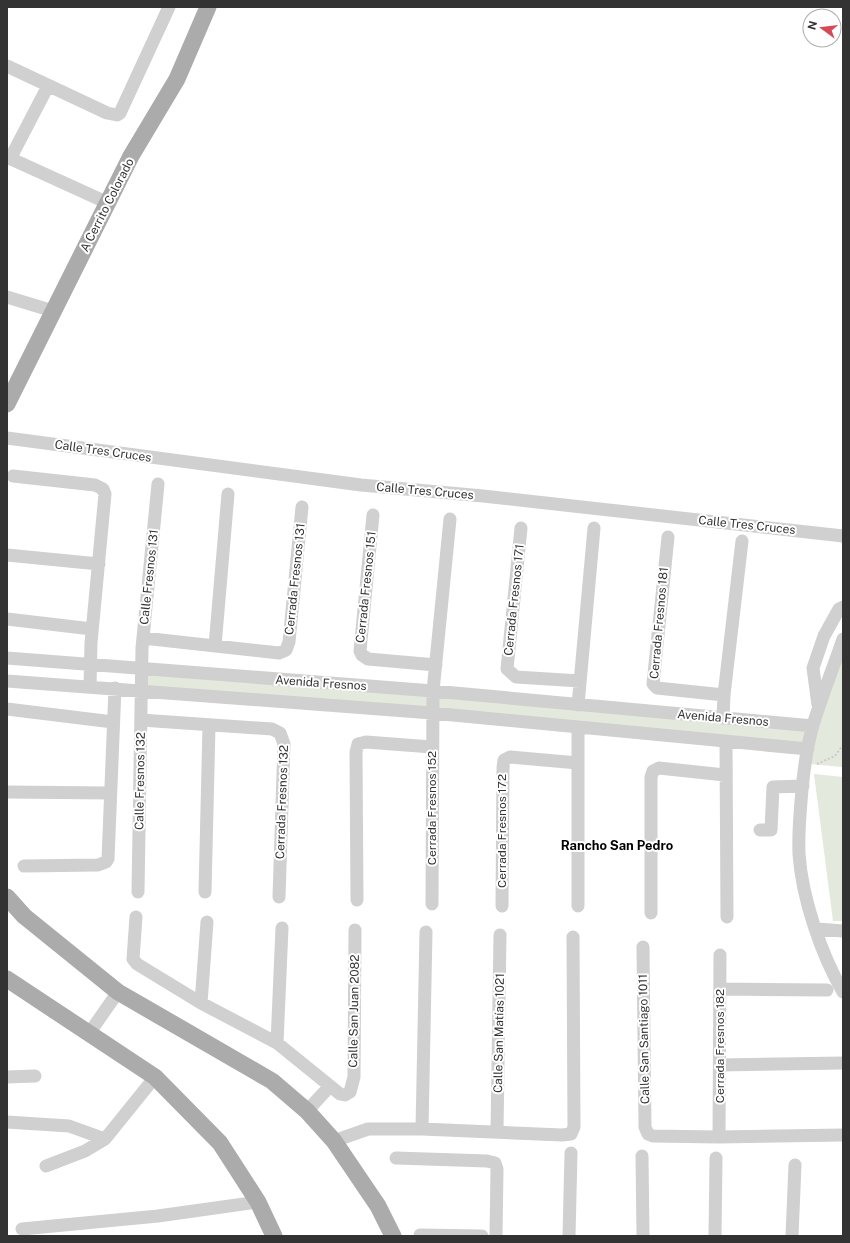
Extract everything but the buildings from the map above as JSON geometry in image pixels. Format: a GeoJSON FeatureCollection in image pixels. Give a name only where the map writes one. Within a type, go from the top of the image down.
{"type":"FeatureCollection","features":[{"type":"Feature","properties":{"kind":"main road","name":"A Cerrito Colorado"},"geometry":{"type":"LineString","coordinates":[[7,404],[131,156],[177,79],[208,7]]}},
{"type":"Feature","properties":{"kind":"main road"},"geometry":{"type":"LineString","coordinates":[[7,897],[24,916],[118,992],[272,1081],[307,1111],[334,1141],[378,1206],[393,1236]]}},
{"type":"Feature","properties":{"kind":"main road"},"geometry":{"type":"LineString","coordinates":[[7,979],[90,1032],[155,1077],[220,1143],[258,1202],[274,1236]]}},
{"type":"Feature","properties":{"kind":"street"},"geometry":{"type":"LineString","coordinates":[[7,66],[107,113],[117,115],[120,113],[170,7]]}},
{"type":"Feature","properties":{"kind":"street"},"geometry":{"type":"LineString","coordinates":[[48,86],[8,158],[108,203]]}},
{"type":"Feature","properties":{"kind":"street"},"geometry":{"type":"LineString","coordinates":[[7,297],[53,311]]}},
{"type":"Feature","properties":{"kind":"street","name":"Calle Tres Cruces"},"geometry":{"type":"LineString","coordinates":[[7,438],[361,485],[483,496],[843,536]]}},
{"type":"Feature","properties":{"kind":"street"},"geometry":{"type":"LineString","coordinates":[[13,476],[95,485],[103,489],[105,499],[92,629],[90,687]]}},
{"type":"Feature","properties":{"kind":"street","name":"Calle Fresnos 131"},"geometry":{"type":"LineString","coordinates":[[141,670],[158,484]]}},
{"type":"Feature","properties":{"kind":"street"},"geometry":{"type":"LineString","coordinates":[[216,646],[228,494]]}},
{"type":"Feature","properties":{"kind":"street","name":"Cerrada Fresnos 131"},"geometry":{"type":"LineString","coordinates":[[143,638],[279,653],[286,650],[289,642],[302,507]]}},
{"type":"Feature","properties":{"kind":"street","name":"Cerrada Fresnos 151"},"geometry":{"type":"LineString","coordinates":[[373,515],[360,646],[362,655],[368,659],[436,665]]}},
{"type":"Feature","properties":{"kind":"street"},"geometry":{"type":"LineString","coordinates":[[432,713],[450,519]]}},
{"type":"Feature","properties":{"kind":"street","name":"Cerrada Fresnos 171"},"geometry":{"type":"LineString","coordinates":[[521,528],[507,669],[516,677],[580,681]]}},
{"type":"Feature","properties":{"kind":"street"},"geometry":{"type":"LineString","coordinates":[[578,705],[594,528]]}},
{"type":"Feature","properties":{"kind":"street","name":"Cerrada Fresnos 181"},"geometry":{"type":"LineString","coordinates":[[668,537],[653,684],[657,688],[724,695]]}},
{"type":"Feature","properties":{"kind":"street"},"geometry":{"type":"LineString","coordinates":[[724,718],[724,695],[742,541]]}},
{"type":"Feature","properties":{"kind":"street"},"geometry":{"type":"LineString","coordinates":[[7,555],[99,564]]}},
{"type":"Feature","properties":{"kind":"street"},"geometry":{"type":"LineString","coordinates":[[819,708],[813,668],[824,636],[839,609],[843,607]]}},
{"type":"Feature","properties":{"kind":"street"},"geometry":{"type":"LineString","coordinates":[[7,619],[92,629]]}},
{"type":"Feature","properties":{"kind":"street"},"geometry":{"type":"LineString","coordinates":[[843,639],[813,726],[804,766],[799,829],[803,881],[821,944],[843,992]]}},
{"type":"Feature","properties":{"kind":"street","name":"Avenida Fresnos"},"geometry":{"type":"LineString","coordinates":[[7,658],[141,670],[433,691],[813,726]]}},
{"type":"Feature","properties":{"kind":"street","name":"Calle Fresnos 132"},"geometry":{"type":"LineString","coordinates":[[138,892],[141,670]]}},
{"type":"Feature","properties":{"kind":"street","name":"Avenida Fresnos"},"geometry":{"type":"LineString","coordinates":[[7,681],[432,713],[808,749]]}},
{"type":"Feature","properties":{"kind":"street"},"geometry":{"type":"LineString","coordinates":[[24,866],[98,865],[106,862],[109,854],[110,793],[115,688]]}},
{"type":"Feature","properties":{"kind":"street"},"geometry":{"type":"LineString","coordinates":[[7,709],[113,722]]}},
{"type":"Feature","properties":{"kind":"street"},"geometry":{"type":"LineString","coordinates":[[633,732],[634,710]]}},
{"type":"Feature","properties":{"kind":"street","name":"Cerrada Fresnos 152"},"geometry":{"type":"LineString","coordinates":[[432,713],[432,904]]}},
{"type":"Feature","properties":{"kind":"street","name":"Cerrada Fresnos 132"},"geometry":{"type":"LineString","coordinates":[[140,720],[209,726],[272,729],[280,733],[283,739],[279,897]]}},
{"type":"Feature","properties":{"kind":"street"},"geometry":{"type":"LineString","coordinates":[[205,892],[209,726]]}},
{"type":"Feature","properties":{"kind":"street"},"geometry":{"type":"LineString","coordinates":[[578,727],[578,906]]}},
{"type":"Feature","properties":{"kind":"street"},"geometry":{"type":"LineString","coordinates":[[726,741],[727,917]]}},
{"type":"Feature","properties":{"kind":"street"},"geometry":{"type":"LineString","coordinates":[[357,900],[356,752],[358,744],[366,742],[432,748]]}},
{"type":"Feature","properties":{"kind":"street","name":"Cerrada Fresnos 172"},"geometry":{"type":"LineString","coordinates":[[502,906],[504,760],[510,757],[578,763]]}},
{"type":"Feature","properties":{"kind":"street"},"geometry":{"type":"LineString","coordinates":[[651,913],[651,777],[653,771],[659,768],[725,774]]}},
{"type":"Feature","properties":{"kind":"street"},"geometry":{"type":"LineString","coordinates":[[771,830],[773,787],[803,786]]}},
{"type":"Feature","properties":{"kind":"street"},"geometry":{"type":"LineString","coordinates":[[7,792],[110,793]]}},
{"type":"Feature","properties":{"kind":"street"},"geometry":{"type":"LineString","coordinates":[[136,917],[133,955],[134,961],[201,1003],[277,1043],[330,1086],[307,1111]]}},
{"type":"Feature","properties":{"kind":"street"},"geometry":{"type":"LineString","coordinates":[[201,1003],[207,922]]}},
{"type":"Feature","properties":{"kind":"street"},"geometry":{"type":"LineString","coordinates":[[277,1043],[282,928]]}},
{"type":"Feature","properties":{"kind":"street"},"geometry":{"type":"LineString","coordinates":[[817,929],[843,931]]}},
{"type":"Feature","properties":{"kind":"street","name":"Calle San Juan 2082"},"geometry":{"type":"LineString","coordinates":[[330,1086],[340,1094],[345,1095],[350,1092],[354,1077],[355,930]]}},
{"type":"Feature","properties":{"kind":"street"},"geometry":{"type":"LineString","coordinates":[[422,1129],[426,932]]}},
{"type":"Feature","properties":{"kind":"street","name":"Calle San Matías 1021"},"geometry":{"type":"LineString","coordinates":[[497,1131],[500,935]]}},
{"type":"Feature","properties":{"kind":"street"},"geometry":{"type":"LineString","coordinates":[[334,1141],[368,1130],[422,1129],[567,1135],[574,1130],[574,937]]}},
{"type":"Feature","properties":{"kind":"street","name":"Calle San Santiago 1011"},"geometry":{"type":"LineString","coordinates":[[643,947],[646,1132],[653,1136],[719,1137]]}},
{"type":"Feature","properties":{"kind":"street","name":"Cerrada Fresnos 182"},"geometry":{"type":"LineString","coordinates":[[719,1137],[720,955]]}},
{"type":"Feature","properties":{"kind":"street"},"geometry":{"type":"LineString","coordinates":[[720,989],[827,990]]}},
{"type":"Feature","properties":{"kind":"street"},"geometry":{"type":"LineString","coordinates":[[90,1032],[118,992]]}},
{"type":"Feature","properties":{"kind":"street"},"geometry":{"type":"LineString","coordinates":[[720,1065],[843,1063]]}},
{"type":"Feature","properties":{"kind":"street"},"geometry":{"type":"LineString","coordinates":[[7,1077],[35,1076]]}},
{"type":"Feature","properties":{"kind":"street"},"geometry":{"type":"LineString","coordinates":[[46,1166],[85,1151],[105,1139],[155,1077]]}},
{"type":"Feature","properties":{"kind":"street"},"geometry":{"type":"LineString","coordinates":[[7,1122],[70,1126],[105,1139]]}},
{"type":"Feature","properties":{"kind":"street"},"geometry":{"type":"LineString","coordinates":[[719,1137],[843,1135]]}},
{"type":"Feature","properties":{"kind":"street"},"geometry":{"type":"LineString","coordinates":[[570,1236],[571,1153]]}},
{"type":"Feature","properties":{"kind":"street"},"geometry":{"type":"LineString","coordinates":[[642,1156],[643,1236]]}},
{"type":"Feature","properties":{"kind":"street"},"geometry":{"type":"LineString","coordinates":[[396,1158],[488,1161],[495,1163],[497,1169],[496,1236]]}},
{"type":"Feature","properties":{"kind":"street"},"geometry":{"type":"LineString","coordinates":[[715,1236],[716,1158]]}},
{"type":"Feature","properties":{"kind":"street"},"geometry":{"type":"LineString","coordinates":[[792,1236],[795,1165]]}},
{"type":"Feature","properties":{"kind":"street"},"geometry":{"type":"LineString","coordinates":[[22,1229],[158,1216],[258,1202]]}},
{"type":"Feature","properties":{"kind":"street"},"geometry":{"type":"LineString","coordinates":[[420,1235],[482,1236]]}},
{"type":"Feature","properties":{"kind":"path"},"geometry":{"type":"LineString","coordinates":[[804,766],[818,764],[835,756],[843,745]]}},
{"type":"Feature","properties":{"kind":"shaded area"},"geometry":{"type":"Polygon","coordinates":[[[843,648],[843,767],[810,764],[812,746],[843,648]]]}},
{"type":"Feature","properties":{"kind":"shaded area"},"geometry":{"type":"Polygon","coordinates":[[[141,670],[813,726],[808,749],[141,691],[141,670]]]}},
{"type":"Feature","properties":{"kind":"shaded area"},"geometry":{"type":"Polygon","coordinates":[[[814,774],[843,777],[843,921],[833,921],[814,774]]]}},
{"type":"Feature","properties":{"kind":"district","name":"Rancho San Pedro"},"geometry":{"type":"Point","coordinates":[617,845]}}]}
